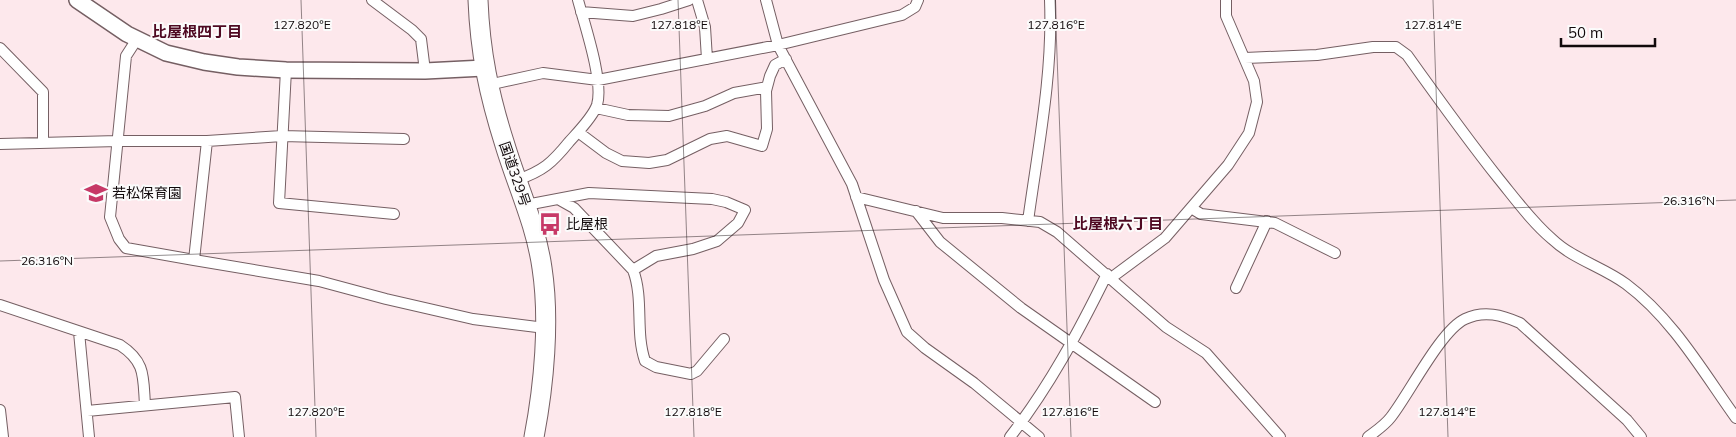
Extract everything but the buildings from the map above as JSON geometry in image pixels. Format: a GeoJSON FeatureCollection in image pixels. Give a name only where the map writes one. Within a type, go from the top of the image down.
{"type":"FeatureCollection","features":[{"type":"Feature","properties":{"kind":"highway","name":"国道329号"},"geometry":{"type":"LineString","coordinates":[[478,0],[486,76],[505,146],[526,206],[542,266],[546,298],[545,328],[538,414],[534,437]]}},
{"type":"Feature","properties":{"kind":"street"},"geometry":{"type":"LineString","coordinates":[[77,0],[137,39],[166,53],[204,62],[238,67],[286,70],[425,71],[486,76],[543,74],[598,80],[778,45],[902,15],[915,7],[918,0]]}},
{"type":"Feature","properties":{"kind":"street"},"geometry":{"type":"LineString","coordinates":[[372,0],[421,39],[425,71]]}},
{"type":"Feature","properties":{"kind":"street"},"geometry":{"type":"LineString","coordinates":[[517,180],[530,176],[551,163],[596,108],[599,95],[598,80],[578,0]]}},
{"type":"Feature","properties":{"kind":"street"},"geometry":{"type":"LineString","coordinates":[[581,12],[633,16],[662,10],[689,0]]}},
{"type":"Feature","properties":{"kind":"street"},"geometry":{"type":"LineString","coordinates":[[698,0],[705,27],[707,59]]}},
{"type":"Feature","properties":{"kind":"street"},"geometry":{"type":"LineString","coordinates":[[766,0],[778,45],[852,184],[884,280],[907,332],[925,348],[974,383],[1039,437]]}},
{"type":"Feature","properties":{"kind":"street"},"geometry":{"type":"LineString","coordinates":[[1028,221],[1044,103],[1051,33],[1050,0]]}},
{"type":"Feature","properties":{"kind":"street"},"geometry":{"type":"LineString","coordinates":[[1010,437],[1022,422],[1072,344],[1109,276],[1165,238],[1228,165],[1249,133],[1257,102],[1254,81],[1226,16],[1226,0]]}},
{"type":"Feature","properties":{"kind":"street"},"geometry":{"type":"LineString","coordinates":[[137,39],[126,56],[110,217],[119,239],[126,248],[318,281],[473,319],[545,328]]}},
{"type":"Feature","properties":{"kind":"street"},"geometry":{"type":"LineString","coordinates":[[1245,58],[1317,55],[1373,47],[1396,47],[1407,55],[1464,135],[1517,201],[1551,239],[1564,249],[1626,284],[1662,318],[1680,338],[1736,418]]}},
{"type":"Feature","properties":{"kind":"street"},"geometry":{"type":"LineString","coordinates":[[0,48],[43,92],[43,142]]}},
{"type":"Feature","properties":{"kind":"street"},"geometry":{"type":"LineString","coordinates":[[578,132],[606,153],[622,161],[649,164],[668,160],[710,139],[727,136],[762,146],[766,130],[767,87],[770,76],[775,65],[786,59]]}},
{"type":"Feature","properties":{"kind":"street"},"geometry":{"type":"LineString","coordinates":[[286,70],[279,203],[394,214]]}},
{"type":"Feature","properties":{"kind":"street"},"geometry":{"type":"LineString","coordinates":[[596,108],[628,115],[669,116],[705,106],[734,93],[767,87]]}},
{"type":"Feature","properties":{"kind":"street"},"geometry":{"type":"LineString","coordinates":[[0,144],[206,141],[282,136],[404,139]]}},
{"type":"Feature","properties":{"kind":"street"},"geometry":{"type":"LineString","coordinates":[[194,260],[206,141]]}},
{"type":"Feature","properties":{"kind":"street"},"geometry":{"type":"LineString","coordinates":[[526,206],[589,193],[712,198],[745,210],[738,223],[717,241],[693,249],[656,256],[633,270]]}},
{"type":"Feature","properties":{"kind":"street"},"geometry":{"type":"LineString","coordinates":[[856,197],[943,218],[1002,218],[1040,222],[1056,232],[1109,276],[1166,327],[1206,353],[1280,437]]}},
{"type":"Feature","properties":{"kind":"street"},"geometry":{"type":"LineString","coordinates":[[558,199],[574,208],[633,270],[637,280],[640,336],[645,361],[656,367],[691,374],[697,371],[724,338]]}},
{"type":"Feature","properties":{"kind":"street"},"geometry":{"type":"LineString","coordinates":[[1191,208],[1201,214],[1275,223],[1335,252]]}},
{"type":"Feature","properties":{"kind":"street"},"geometry":{"type":"LineString","coordinates":[[916,211],[940,242],[1020,308],[1155,402]]}},
{"type":"Feature","properties":{"kind":"street"},"geometry":{"type":"LineString","coordinates":[[1236,288],[1267,221]]}},
{"type":"Feature","properties":{"kind":"street"},"geometry":{"type":"LineString","coordinates":[[0,305],[120,345],[129,351],[140,363],[145,405]]}},
{"type":"Feature","properties":{"kind":"street"},"geometry":{"type":"LineString","coordinates":[[1368,437],[1390,418],[1449,331],[1464,319],[1482,314],[1501,315],[1520,324],[1627,420],[1641,437]]}},
{"type":"Feature","properties":{"kind":"street"},"geometry":{"type":"LineString","coordinates":[[79,332],[89,437]]}},
{"type":"Feature","properties":{"kind":"street"},"geometry":{"type":"LineString","coordinates":[[87,411],[236,397],[239,437]]}},
{"type":"Feature","properties":{"kind":"street"},"geometry":{"type":"LineString","coordinates":[[0,410],[3,437]]}},
{"type":"Feature","properties":{"kind":"place","name":"若松保育園"},"geometry":{"type":"Point","coordinates":[96,193]}},
{"type":"Feature","properties":{"kind":"place","name":"比屋根"},"geometry":{"type":"Point","coordinates":[550,224]}},
{"type":"Feature","properties":{"kind":"district","name":"比屋根四丁目"},"geometry":{"type":"Point","coordinates":[197,31]}},
{"type":"Feature","properties":{"kind":"district","name":"比屋根六丁目"},"geometry":{"type":"Point","coordinates":[1118,223]}}]}
